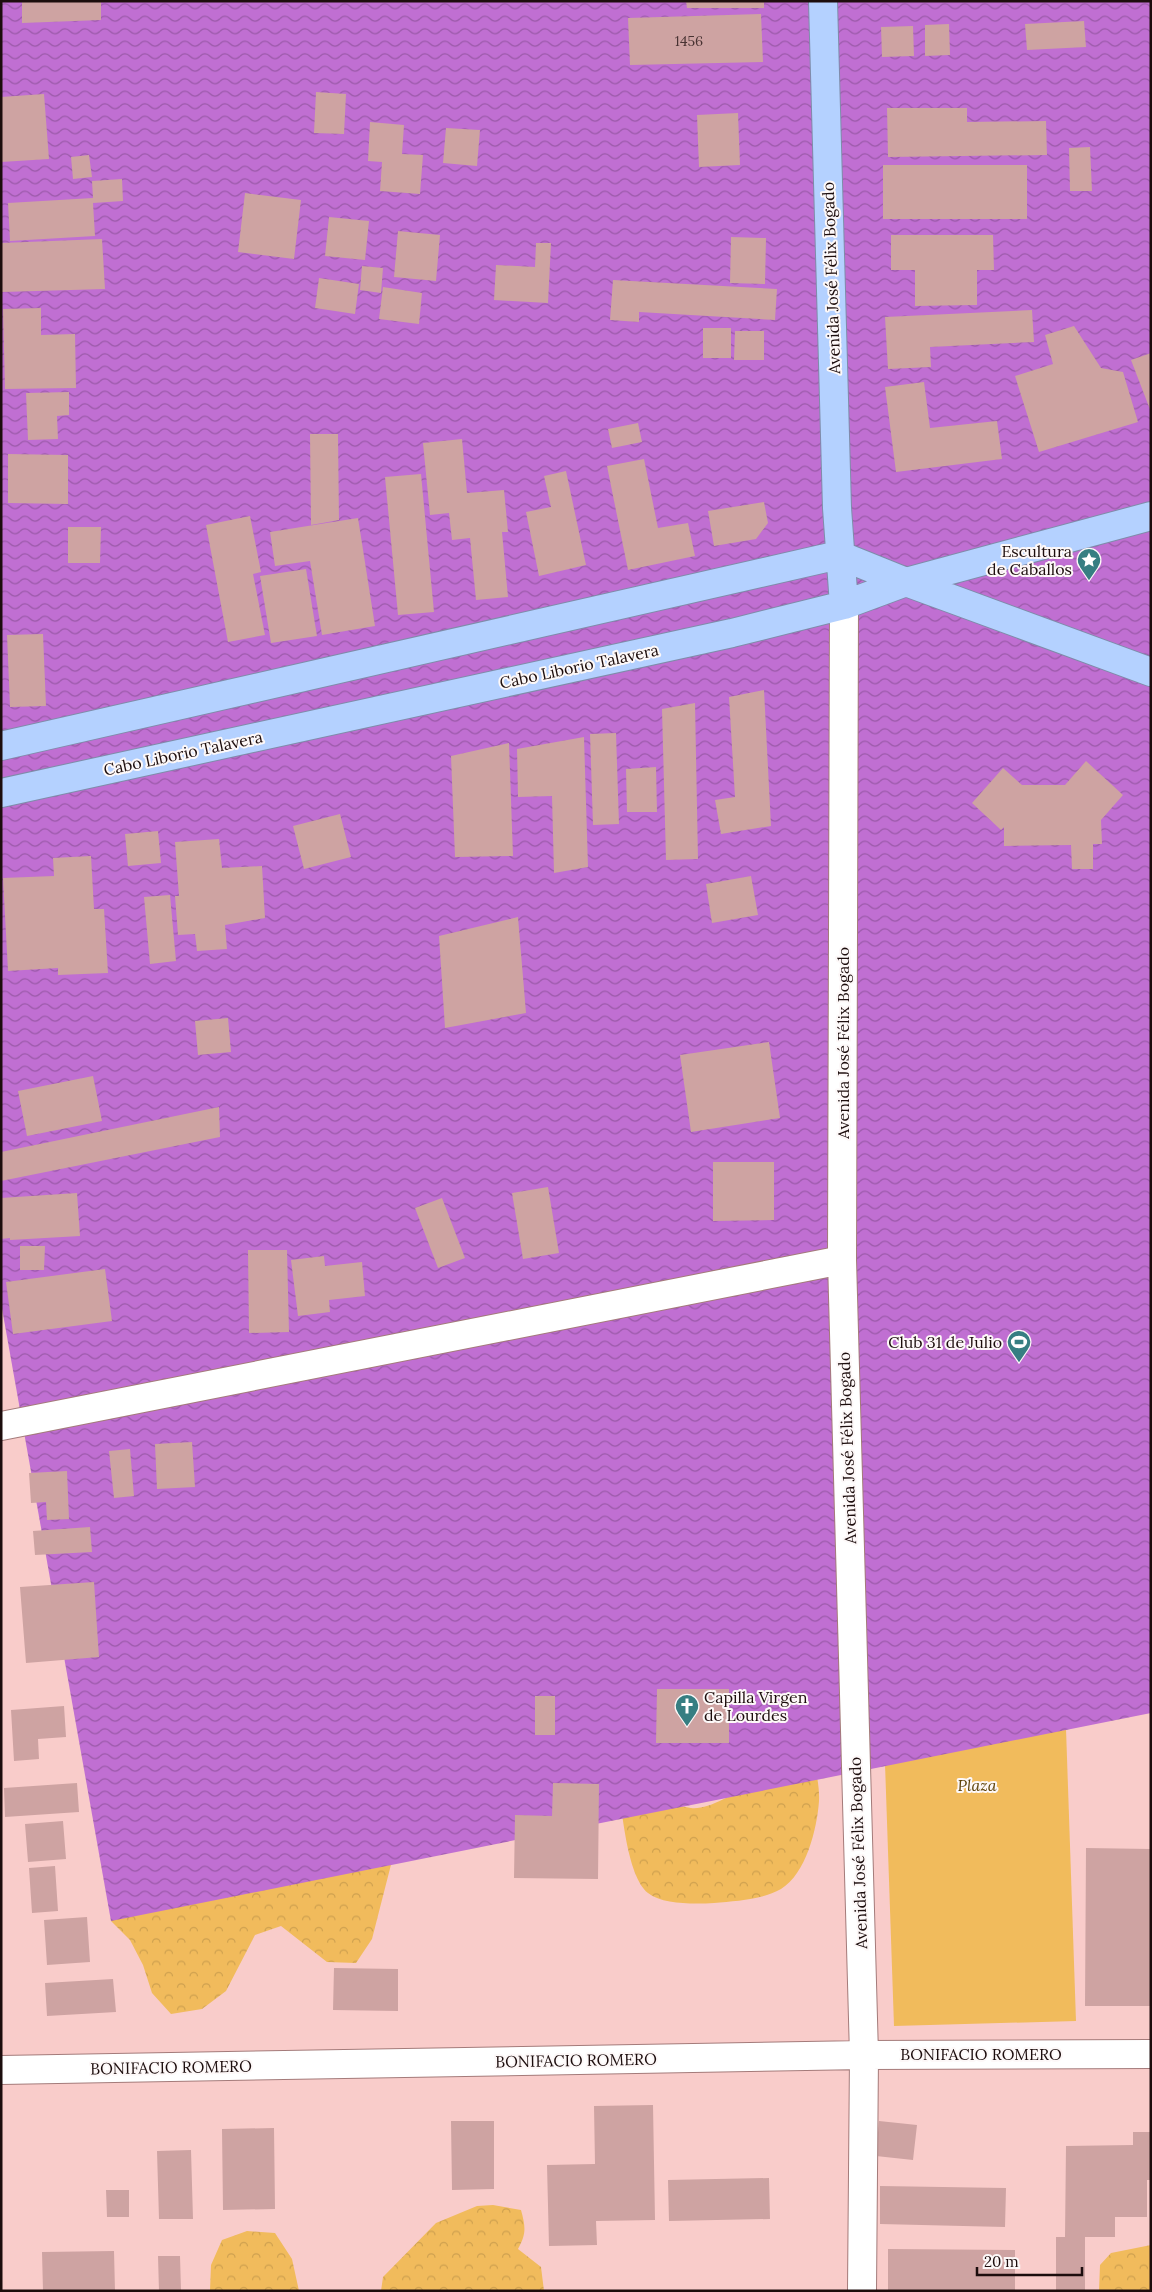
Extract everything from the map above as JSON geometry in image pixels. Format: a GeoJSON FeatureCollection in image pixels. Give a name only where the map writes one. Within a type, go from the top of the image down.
{"type":"FeatureCollection","features":[{"type":"Feature","properties":{"kind":"highway","name":"Avenida José Félix Bogado"},"geometry":{"type":"LineString","coordinates":[[823,1],[839,554],[844,605]]}},
{"type":"Feature","properties":{"kind":"highway","name":"Cabo Liborio Talavera"},"geometry":{"type":"LineString","coordinates":[[1,793],[732,633],[844,605],[906,582],[1151,516]]}},
{"type":"Feature","properties":{"kind":"highway"},"geometry":{"type":"LineString","coordinates":[[1,746],[839,554],[906,582],[1151,672]]}},
{"type":"Feature","properties":{"kind":"street","name":"Avenida José Félix Bogado"},"geometry":{"type":"LineString","coordinates":[[844,605],[842,1260],[864,2055],[862,2291]]}},
{"type":"Feature","properties":{"kind":"street"},"geometry":{"type":"LineString","coordinates":[[1,1426],[842,1260]]}},
{"type":"Feature","properties":{"kind":"street","name":"BONIFACIO ROMERO"},"geometry":{"type":"LineString","coordinates":[[1,2070],[864,2055],[1151,2054]]}},
{"type":"Feature","properties":{"kind":"green space","name":"Plaza"},"geometry":{"type":"Polygon","coordinates":[[[1064,1670],[1076,2021],[894,2026],[882,1676],[1064,1670]]]}},
{"type":"Feature","properties":{"kind":"green space"},"geometry":{"type":"Polygon","coordinates":[[[810,1741],[818,1786],[818,1812],[809,1850],[790,1882],[781,1889],[766,1896],[714,1903],[671,1902],[654,1897],[648,1893],[641,1884],[630,1856],[617,1777],[672,1804],[691,1808],[703,1807],[735,1793],[810,1741]]]}},
{"type":"Feature","properties":{"kind":"green space"},"geometry":{"type":"Polygon","coordinates":[[[395,1849],[372,1939],[356,1963],[327,1962],[281,1926],[255,1935],[226,1991],[202,2009],[171,2014],[152,1993],[143,1965],[130,1940],[111,1921],[140,1869],[395,1849]]]}},
{"type":"Feature","properties":{"kind":"green space"},"geometry":{"type":"Polygon","coordinates":[[[493,2205],[521,2210],[524,2231],[523,2239],[518,2249],[541,2267],[544,2291],[381,2291],[383,2277],[436,2223],[477,2206],[493,2205]]]}},
{"type":"Feature","properties":{"kind":"green space"},"geometry":{"type":"Polygon","coordinates":[[[247,2231],[275,2233],[292,2259],[299,2291],[210,2291],[211,2265],[222,2240],[247,2231]]]}},
{"type":"Feature","properties":{"kind":"green space"},"geometry":{"type":"Polygon","coordinates":[[[1151,2245],[1151,2291],[1099,2291],[1100,2265],[1111,2253],[1151,2245]]]}},
{"type":"Feature","properties":{"kind":"water"},"geometry":{"type":"Polygon","coordinates":[[[1,1],[1151,1],[1151,1713],[111,1921],[1,1303],[1,1]]]}},
{"type":"Feature","properties":{"kind":"building"},"geometry":{"type":"Polygon","coordinates":[[[22,1],[101,1],[101,20],[22,23],[22,1]]]}},
{"type":"Feature","properties":{"kind":"building"},"geometry":{"type":"Polygon","coordinates":[[[686,1],[764,1],[764,8],[687,8],[686,1]]]}},
{"type":"Feature","properties":{"kind":"building"},"geometry":{"type":"Polygon","coordinates":[[[761,14],[763,62],[630,65],[628,18],[761,14]]]}},
{"type":"Feature","properties":{"kind":"building"},"geometry":{"type":"Polygon","coordinates":[[[1084,21],[1086,47],[1027,50],[1025,24],[1084,21]]]}},
{"type":"Feature","properties":{"kind":"building"},"geometry":{"type":"Polygon","coordinates":[[[949,24],[950,55],[925,56],[925,25],[949,24]]]}},
{"type":"Feature","properties":{"kind":"building"},"geometry":{"type":"Polygon","coordinates":[[[913,26],[914,56],[882,57],[881,27],[913,26]]]}},
{"type":"Feature","properties":{"kind":"building"},"geometry":{"type":"Polygon","coordinates":[[[316,92],[346,94],[344,134],[314,133],[316,92]]]}},
{"type":"Feature","properties":{"kind":"building"},"geometry":{"type":"Polygon","coordinates":[[[44,94],[49,159],[1,162],[1,97],[44,94]]]}},
{"type":"Feature","properties":{"kind":"building"},"geometry":{"type":"Polygon","coordinates":[[[887,108],[967,108],[967,122],[1046,121],[1047,155],[888,157],[887,108]]]}},
{"type":"Feature","properties":{"kind":"building"},"geometry":{"type":"Polygon","coordinates":[[[738,113],[740,165],[699,167],[697,115],[738,113]]]}},
{"type":"Feature","properties":{"kind":"building"},"geometry":{"type":"Polygon","coordinates":[[[370,122],[404,125],[402,154],[423,155],[420,194],[380,191],[382,162],[368,161],[370,122]]]}},
{"type":"Feature","properties":{"kind":"building"},"geometry":{"type":"Polygon","coordinates":[[[446,128],[480,130],[477,166],[443,163],[446,128]]]}},
{"type":"Feature","properties":{"kind":"building"},"geometry":{"type":"Polygon","coordinates":[[[1090,147],[1092,191],[1070,191],[1069,148],[1090,147]]]}},
{"type":"Feature","properties":{"kind":"building"},"geometry":{"type":"Polygon","coordinates":[[[89,155],[92,177],[73,179],[71,157],[89,155]]]}},
{"type":"Feature","properties":{"kind":"building"},"geometry":{"type":"Polygon","coordinates":[[[883,165],[1027,165],[1027,219],[883,219],[883,165]]]}},
{"type":"Feature","properties":{"kind":"building"},"geometry":{"type":"Polygon","coordinates":[[[122,179],[123,201],[93,203],[95,236],[10,241],[8,203],[93,198],[92,181],[122,179]]]}},
{"type":"Feature","properties":{"kind":"building"},"geometry":{"type":"Polygon","coordinates":[[[245,193],[301,200],[294,259],[238,252],[245,193]]]}},
{"type":"Feature","properties":{"kind":"building"},"geometry":{"type":"Polygon","coordinates":[[[329,217],[369,221],[365,260],[325,256],[329,217]]]}},
{"type":"Feature","properties":{"kind":"building"},"geometry":{"type":"Polygon","coordinates":[[[398,231],[440,235],[436,281],[394,277],[398,231]]]}},
{"type":"Feature","properties":{"kind":"building"},"geometry":{"type":"Polygon","coordinates":[[[891,235],[993,235],[994,270],[977,270],[977,305],[915,306],[915,270],[891,270],[891,235]]]}},
{"type":"Feature","properties":{"kind":"building"},"geometry":{"type":"Polygon","coordinates":[[[731,237],[766,238],[765,284],[730,283],[731,237]]]}},
{"type":"Feature","properties":{"kind":"building"},"geometry":{"type":"Polygon","coordinates":[[[102,239],[105,289],[2,292],[1,243],[102,239]]]}},
{"type":"Feature","properties":{"kind":"building"},"geometry":{"type":"Polygon","coordinates":[[[536,243],[551,243],[548,303],[494,300],[496,265],[535,267],[536,243]]]}},
{"type":"Feature","properties":{"kind":"building"},"geometry":{"type":"Polygon","coordinates":[[[362,266],[383,268],[381,293],[360,290],[362,266]]]}},
{"type":"Feature","properties":{"kind":"building"},"geometry":{"type":"Polygon","coordinates":[[[319,278],[359,284],[355,314],[315,308],[319,278]]]}},
{"type":"Feature","properties":{"kind":"building"},"geometry":{"type":"Polygon","coordinates":[[[613,280],[777,289],[775,320],[639,312],[639,322],[610,320],[613,280]]]}},
{"type":"Feature","properties":{"kind":"building"},"geometry":{"type":"Polygon","coordinates":[[[383,287],[422,293],[419,324],[379,319],[383,287]]]}},
{"type":"Feature","properties":{"kind":"building"},"geometry":{"type":"Polygon","coordinates":[[[41,308],[41,335],[75,334],[76,388],[5,389],[3,309],[41,308]]]}},
{"type":"Feature","properties":{"kind":"building"},"geometry":{"type":"Polygon","coordinates":[[[1032,310],[1034,342],[930,347],[931,367],[888,369],[885,317],[1032,310]]]}},
{"type":"Feature","properties":{"kind":"building"},"geometry":{"type":"Polygon","coordinates":[[[1074,326],[1101,368],[1123,372],[1138,422],[1039,452],[1015,376],[1053,364],[1045,335],[1074,326]]]}},
{"type":"Feature","properties":{"kind":"building"},"geometry":{"type":"Polygon","coordinates":[[[703,328],[731,328],[731,358],[703,358],[703,328]]]}},
{"type":"Feature","properties":{"kind":"building"},"geometry":{"type":"Polygon","coordinates":[[[735,331],[764,331],[764,360],[734,360],[735,331]]]}},
{"type":"Feature","properties":{"kind":"building"},"geometry":{"type":"Polygon","coordinates":[[[1151,353],[1151,412],[1131,360],[1151,353]]]}},
{"type":"Feature","properties":{"kind":"building"},"geometry":{"type":"Polygon","coordinates":[[[924,382],[930,428],[997,421],[1002,459],[896,472],[885,387],[924,382]]]}},
{"type":"Feature","properties":{"kind":"building"},"geometry":{"type":"Polygon","coordinates":[[[69,392],[69,415],[57,416],[58,439],[28,440],[26,393],[69,392]]]}},
{"type":"Feature","properties":{"kind":"building"},"geometry":{"type":"Polygon","coordinates":[[[638,423],[642,442],[612,448],[608,429],[638,423]]]}},
{"type":"Feature","properties":{"kind":"building"},"geometry":{"type":"Polygon","coordinates":[[[310,434],[338,434],[339,520],[311,525],[310,434]]]}},
{"type":"Feature","properties":{"kind":"building"},"geometry":{"type":"Polygon","coordinates":[[[462,439],[467,493],[504,490],[508,532],[502,532],[508,597],[476,600],[470,538],[452,540],[449,513],[430,515],[423,443],[462,439]]]}},
{"type":"Feature","properties":{"kind":"building"},"geometry":{"type":"Polygon","coordinates":[[[8,454],[68,455],[68,504],[8,503],[8,454]]]}},
{"type":"Feature","properties":{"kind":"building"},"geometry":{"type":"Polygon","coordinates":[[[644,459],[658,528],[688,523],[695,556],[628,570],[607,466],[644,459]]]}},
{"type":"Feature","properties":{"kind":"building"},"geometry":{"type":"Polygon","coordinates":[[[566,471],[586,565],[539,576],[526,512],[551,507],[544,476],[566,471]]]}},
{"type":"Feature","properties":{"kind":"building"},"geometry":{"type":"Polygon","coordinates":[[[421,474],[434,612],[398,615],[385,477],[421,474]]]}},
{"type":"Feature","properties":{"kind":"building"},"geometry":{"type":"Polygon","coordinates":[[[764,502],[768,523],[756,539],[714,546],[708,511],[764,502]]]}},
{"type":"Feature","properties":{"kind":"building"},"geometry":{"type":"Polygon","coordinates":[[[250,516],[261,572],[253,574],[265,635],[228,642],[206,525],[250,516]]]}},
{"type":"Feature","properties":{"kind":"building"},"geometry":{"type":"Polygon","coordinates":[[[358,518],[375,626],[322,635],[310,561],[275,566],[270,532],[358,518]]]}},
{"type":"Feature","properties":{"kind":"building"},"geometry":{"type":"Polygon","coordinates":[[[68,527],[101,527],[100,563],[68,563],[68,527]]]}},
{"type":"Feature","properties":{"kind":"building"},"geometry":{"type":"Polygon","coordinates":[[[306,569],[317,636],[271,643],[260,576],[306,569]]]}},
{"type":"Feature","properties":{"kind":"building"},"geometry":{"type":"Polygon","coordinates":[[[43,634],[46,706],[10,707],[7,635],[43,634]]]}},
{"type":"Feature","properties":{"kind":"building"},"geometry":{"type":"Polygon","coordinates":[[[764,690],[771,826],[721,834],[715,800],[735,797],[729,697],[764,690]]]}},
{"type":"Feature","properties":{"kind":"building"},"geometry":{"type":"Polygon","coordinates":[[[695,703],[698,859],[666,860],[662,709],[695,703]]]}},
{"type":"Feature","properties":{"kind":"building"},"geometry":{"type":"Polygon","coordinates":[[[616,733],[619,824],[593,825],[590,734],[616,733]]]}},
{"type":"Feature","properties":{"kind":"building"},"geometry":{"type":"Polygon","coordinates":[[[584,737],[588,867],[554,873],[552,796],[518,797],[517,749],[584,737]]]}},
{"type":"Feature","properties":{"kind":"building"},"geometry":{"type":"Polygon","coordinates":[[[509,743],[513,856],[455,857],[451,756],[509,743]]]}},
{"type":"Feature","properties":{"kind":"building"},"geometry":{"type":"Polygon","coordinates":[[[1086,761],[1123,795],[1101,820],[1102,844],[1093,844],[1093,869],[1072,869],[1071,845],[1004,846],[1004,827],[1001,830],[972,803],[1003,768],[1022,785],[1065,785],[1086,761]]]}},
{"type":"Feature","properties":{"kind":"building"},"geometry":{"type":"Polygon","coordinates":[[[656,767],[657,812],[627,812],[626,769],[656,767]]]}},
{"type":"Feature","properties":{"kind":"building"},"geometry":{"type":"Polygon","coordinates":[[[340,814],[351,857],[304,869],[293,826],[340,814]]]}},
{"type":"Feature","properties":{"kind":"building"},"geometry":{"type":"Polygon","coordinates":[[[158,831],[161,863],[128,866],[125,834],[158,831]]]}},
{"type":"Feature","properties":{"kind":"building"},"geometry":{"type":"Polygon","coordinates":[[[219,839],[222,868],[262,866],[265,918],[225,925],[227,949],[197,951],[195,934],[178,935],[175,896],[179,896],[175,842],[219,839]]]}},
{"type":"Feature","properties":{"kind":"building"},"geometry":{"type":"Polygon","coordinates":[[[91,856],[94,909],[104,909],[108,973],[58,975],[58,968],[8,971],[3,878],[54,876],[53,858],[91,856]]]}},
{"type":"Feature","properties":{"kind":"building"},"geometry":{"type":"Polygon","coordinates":[[[751,876],[758,915],[712,923],[706,884],[751,876]]]}},
{"type":"Feature","properties":{"kind":"building"},"geometry":{"type":"Polygon","coordinates":[[[170,895],[176,961],[150,964],[144,897],[170,895]]]}},
{"type":"Feature","properties":{"kind":"building"},"geometry":{"type":"Polygon","coordinates":[[[518,917],[526,1013],[445,1028],[439,936],[518,917]]]}},
{"type":"Feature","properties":{"kind":"building"},"geometry":{"type":"Polygon","coordinates":[[[228,1018],[231,1052],[198,1055],[195,1021],[228,1018]]]}},
{"type":"Feature","properties":{"kind":"building"},"geometry":{"type":"Polygon","coordinates":[[[769,1042],[780,1118],[691,1132],[680,1055],[769,1042]]]}},
{"type":"Feature","properties":{"kind":"building"},"geometry":{"type":"Polygon","coordinates":[[[93,1076],[102,1121],[27,1136],[18,1091],[93,1076]]]}},
{"type":"Feature","properties":{"kind":"building"},"geometry":{"type":"Polygon","coordinates":[[[219,1107],[220,1137],[1,1181],[1,1152],[219,1107]]]}},
{"type":"Feature","properties":{"kind":"building"},"geometry":{"type":"Polygon","coordinates":[[[713,1162],[774,1162],[774,1220],[713,1221],[713,1162]]]}},
{"type":"Feature","properties":{"kind":"building"},"geometry":{"type":"Polygon","coordinates":[[[548,1187],[559,1253],[523,1259],[512,1193],[548,1187]]]}},
{"type":"Feature","properties":{"kind":"building"},"geometry":{"type":"Polygon","coordinates":[[[77,1193],[80,1236],[1,1239],[1,1198],[77,1193]]]}},
{"type":"Feature","properties":{"kind":"building"},"geometry":{"type":"Polygon","coordinates":[[[442,1198],[465,1258],[438,1268],[415,1208],[442,1198]]]}},
{"type":"Feature","properties":{"kind":"building"},"geometry":{"type":"Polygon","coordinates":[[[20,1246],[45,1246],[44,1270],[20,1270],[20,1246]]]}},
{"type":"Feature","properties":{"kind":"building"},"geometry":{"type":"Polygon","coordinates":[[[248,1250],[287,1250],[289,1332],[249,1333],[248,1250]]]}},
{"type":"Feature","properties":{"kind":"building"},"geometry":{"type":"Polygon","coordinates":[[[324,1256],[325,1266],[362,1262],[365,1296],[329,1300],[330,1312],[298,1316],[291,1260],[324,1256]]]}},
{"type":"Feature","properties":{"kind":"building"},"geometry":{"type":"Polygon","coordinates":[[[105,1269],[112,1321],[13,1334],[6,1282],[105,1269]]]}},
{"type":"Feature","properties":{"kind":"building"},"geometry":{"type":"Polygon","coordinates":[[[192,1442],[195,1487],[157,1489],[155,1444],[192,1442]]]}},
{"type":"Feature","properties":{"kind":"building"},"geometry":{"type":"Polygon","coordinates":[[[130,1449],[134,1496],[114,1498],[109,1451],[130,1449]]]}},
{"type":"Feature","properties":{"kind":"building"},"geometry":{"type":"Polygon","coordinates":[[[67,1471],[69,1519],[47,1520],[46,1502],[31,1503],[29,1473],[67,1471]]]}},
{"type":"Feature","properties":{"kind":"building"},"geometry":{"type":"Polygon","coordinates":[[[90,1527],[92,1552],[35,1555],[33,1531],[90,1527]]]}},
{"type":"Feature","properties":{"kind":"building"},"geometry":{"type":"Polygon","coordinates":[[[94,1582],[99,1657],[26,1663],[20,1587],[94,1582]]]}},
{"type":"Feature","properties":{"kind":"building"},"geometry":{"type":"Polygon","coordinates":[[[657,1689],[729,1689],[729,1743],[656,1743],[657,1689]]]}},
{"type":"Feature","properties":{"kind":"building"},"geometry":{"type":"Polygon","coordinates":[[[535,1696],[555,1696],[555,1735],[535,1735],[535,1696]]]}},
{"type":"Feature","properties":{"kind":"building"},"geometry":{"type":"Polygon","coordinates":[[[64,1706],[66,1737],[38,1739],[39,1759],[14,1761],[11,1710],[64,1706]]]}},
{"type":"Feature","properties":{"kind":"building"},"geometry":{"type":"Polygon","coordinates":[[[77,1783],[79,1812],[5,1817],[4,1788],[77,1783]]]}},
{"type":"Feature","properties":{"kind":"building"},"geometry":{"type":"Polygon","coordinates":[[[553,1783],[599,1784],[598,1879],[514,1878],[515,1815],[552,1816],[553,1783]]]}},
{"type":"Feature","properties":{"kind":"building"},"geometry":{"type":"Polygon","coordinates":[[[63,1821],[66,1859],[28,1862],[25,1824],[63,1821]]]}},
{"type":"Feature","properties":{"kind":"building"},"geometry":{"type":"Polygon","coordinates":[[[1086,1848],[1151,1849],[1151,2006],[1085,2006],[1086,1848]]]}},
{"type":"Feature","properties":{"kind":"building"},"geometry":{"type":"Polygon","coordinates":[[[55,1866],[58,1911],[32,1913],[29,1868],[55,1866]]]}},
{"type":"Feature","properties":{"kind":"building"},"geometry":{"type":"Polygon","coordinates":[[[87,1917],[90,1962],[47,1965],[44,1920],[87,1917]]]}},
{"type":"Feature","properties":{"kind":"building"},"geometry":{"type":"Polygon","coordinates":[[[334,1968],[398,1969],[398,2011],[333,2010],[334,1968]]]}},
{"type":"Feature","properties":{"kind":"building"},"geometry":{"type":"Polygon","coordinates":[[[113,1979],[116,2012],[47,2016],[45,1983],[113,1979]]]}},
{"type":"Feature","properties":{"kind":"building"},"geometry":{"type":"Polygon","coordinates":[[[653,2105],[655,2220],[596,2221],[597,2245],[549,2246],[547,2165],[595,2164],[594,2106],[653,2105]]]}},
{"type":"Feature","properties":{"kind":"building"},"geometry":{"type":"Polygon","coordinates":[[[451,2121],[494,2121],[494,2189],[452,2190],[451,2121]]]}},
{"type":"Feature","properties":{"kind":"building"},"geometry":{"type":"Polygon","coordinates":[[[879,2121],[917,2125],[913,2160],[876,2156],[879,2121]]]}},
{"type":"Feature","properties":{"kind":"building"},"geometry":{"type":"Polygon","coordinates":[[[274,2128],[275,2209],[223,2210],[222,2129],[274,2128]]]}},
{"type":"Feature","properties":{"kind":"building"},"geometry":{"type":"Polygon","coordinates":[[[1133,2132],[1151,2132],[1151,2180],[1147,2180],[1147,2217],[1115,2217],[1115,2237],[1085,2237],[1085,2291],[1056,2291],[1056,2237],[1065,2237],[1066,2146],[1133,2145],[1133,2132]]]}},
{"type":"Feature","properties":{"kind":"building"},"geometry":{"type":"Polygon","coordinates":[[[191,2150],[193,2219],[159,2219],[157,2151],[191,2150]]]}},
{"type":"Feature","properties":{"kind":"building"},"geometry":{"type":"Polygon","coordinates":[[[769,2178],[770,2219],[669,2221],[668,2180],[769,2178]]]}},
{"type":"Feature","properties":{"kind":"building"},"geometry":{"type":"Polygon","coordinates":[[[880,2186],[1006,2188],[1005,2227],[880,2224],[880,2186]]]}},
{"type":"Feature","properties":{"kind":"building"},"geometry":{"type":"Polygon","coordinates":[[[106,2190],[129,2190],[129,2217],[107,2217],[106,2190]]]}},
{"type":"Feature","properties":{"kind":"building"},"geometry":{"type":"Polygon","coordinates":[[[888,2249],[1015,2250],[1015,2291],[888,2291],[888,2249]]]}},
{"type":"Feature","properties":{"kind":"building"},"geometry":{"type":"Polygon","coordinates":[[[114,2251],[115,2291],[43,2291],[42,2252],[114,2251]]]}},
{"type":"Feature","properties":{"kind":"building"},"geometry":{"type":"Polygon","coordinates":[[[158,2256],[180,2256],[181,2291],[159,2291],[158,2256]]]}},
{"type":"Feature","properties":{"kind":"place","name":"Escultura de Caballos"},"geometry":{"type":"Point","coordinates":[1089,581]}},
{"type":"Feature","properties":{"kind":"place","name":"Club 31 de Julio"},"geometry":{"type":"Point","coordinates":[1019,1363]}},
{"type":"Feature","properties":{"kind":"place","name":"Capilla Virgen de Lourdes"},"geometry":{"type":"Point","coordinates":[687,1727]}}]}
